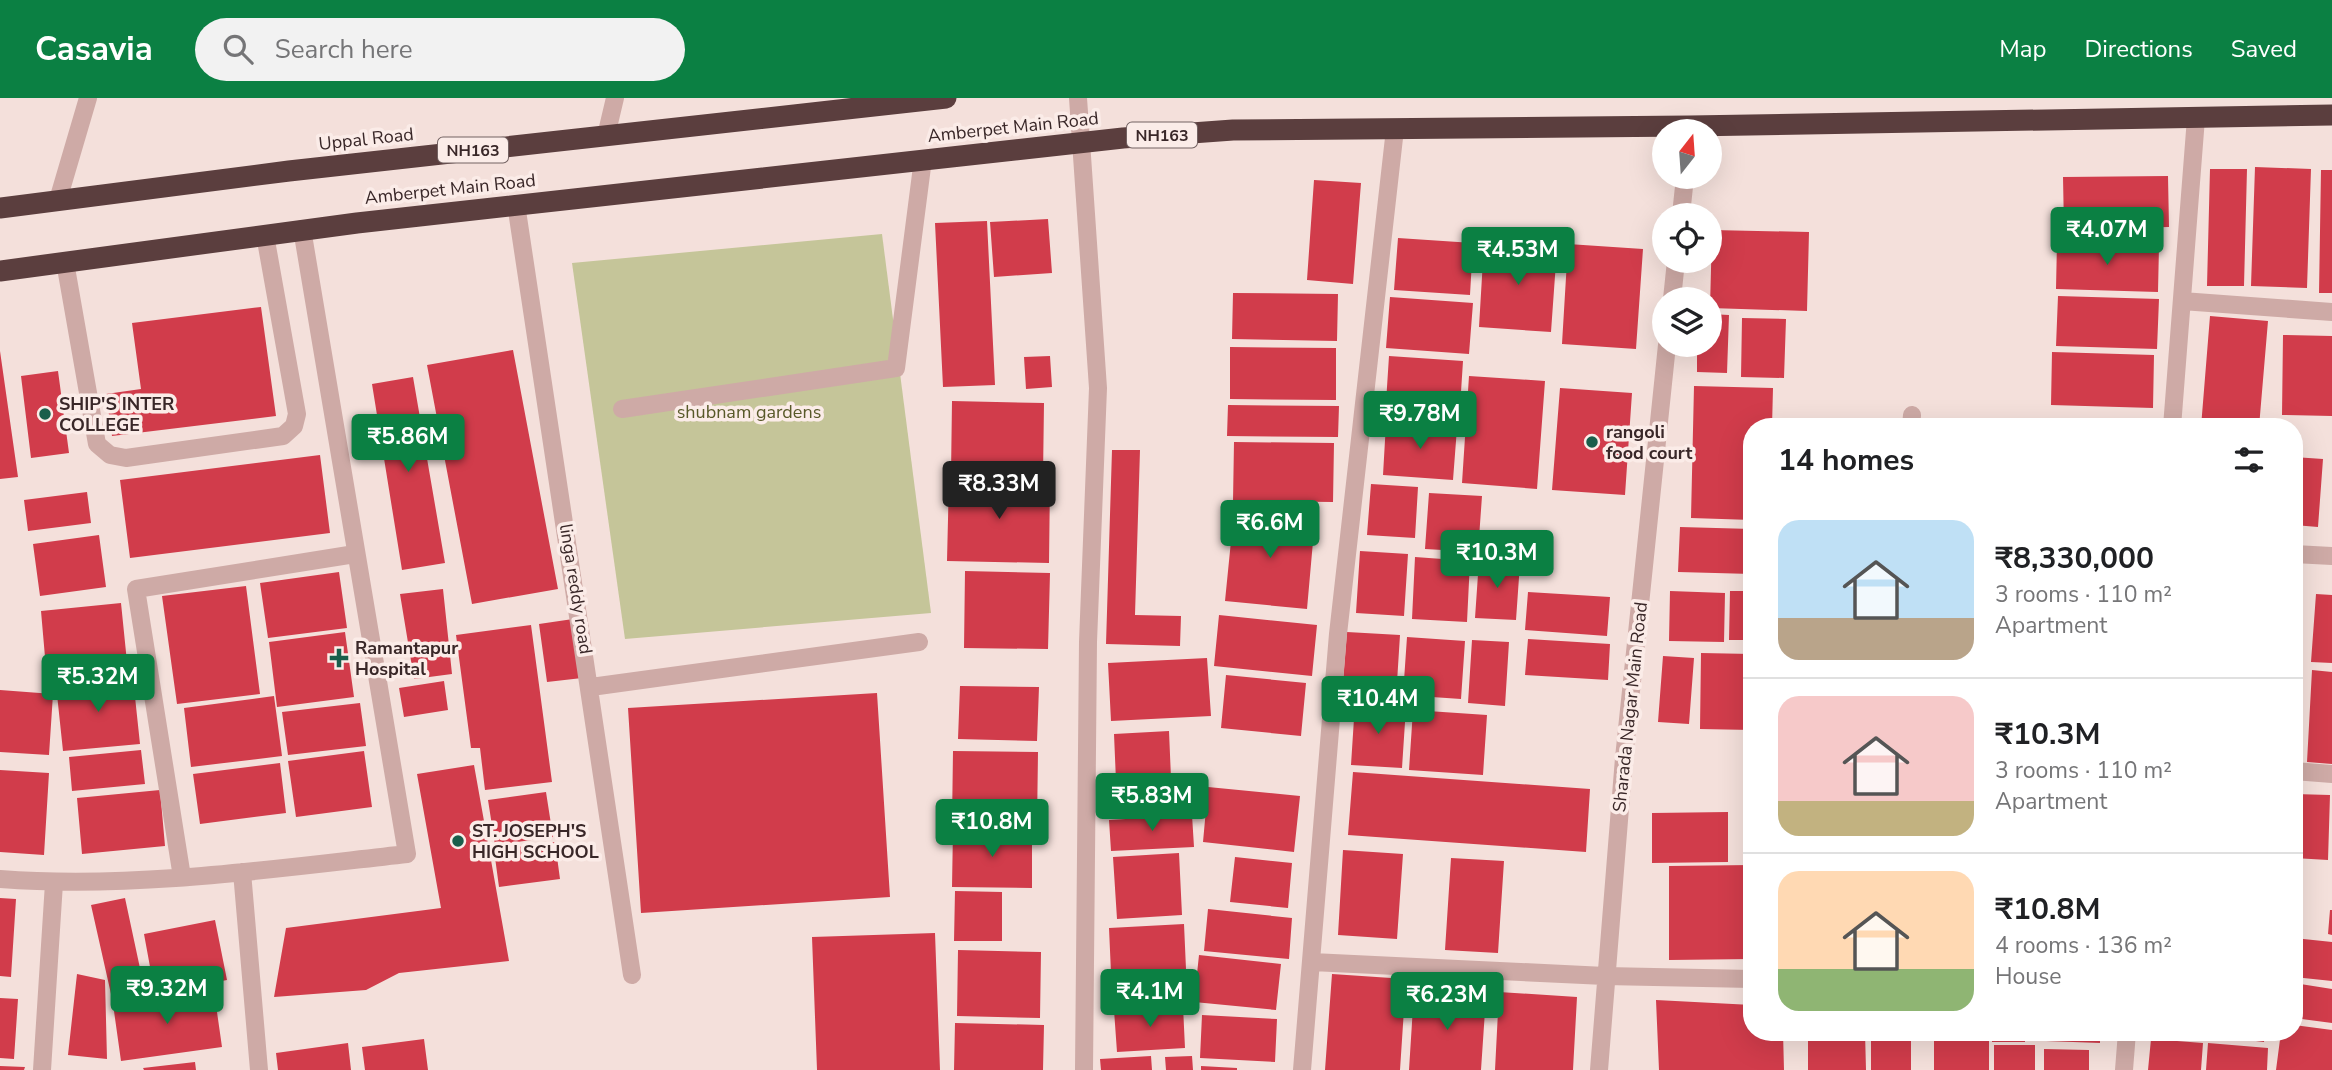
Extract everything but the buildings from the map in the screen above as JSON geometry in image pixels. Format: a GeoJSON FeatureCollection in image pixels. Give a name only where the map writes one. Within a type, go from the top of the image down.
{"type":"FeatureCollection","features":[{"type":"Feature","properties":{"kind":"highway","name":"Uppal Road"},"geometry":{"type":"LineString","coordinates":[[0,208],[289,170],[946,98]]}},
{"type":"Feature","properties":{"kind":"highway","name":"Amberpet Main Road"},"geometry":{"type":"LineString","coordinates":[[1722,128],[2332,115]]}},
{"type":"Feature","properties":{"kind":"highway","name":"Amberpet Main Road"},"geometry":{"type":"LineString","coordinates":[[0,271],[265,235],[303,236],[516,204],[923,159],[1233,130],[1652,129]]}},
{"type":"Feature","properties":{"kind":"street"},"geometry":{"type":"LineString","coordinates":[[58,200],[89,98]]}},
{"type":"Feature","properties":{"kind":"street"},"geometry":{"type":"LineString","coordinates":[[606,135],[615,98]]}},
{"type":"Feature","properties":{"kind":"street"},"geometry":{"type":"LineString","coordinates":[[1078,98],[1098,388],[1088,642],[1084,1070]]}},
{"type":"Feature","properties":{"kind":"street"},"geometry":{"type":"LineString","coordinates":[[2173,418],[2196,118]]}},
{"type":"Feature","properties":{"kind":"street"},"geometry":{"type":"LineString","coordinates":[[1302,1070],[1338,634],[1395,129]]}},
{"type":"Feature","properties":{"kind":"street"},"geometry":{"type":"LineString","coordinates":[[622,409],[896,368],[923,159]]}},
{"type":"Feature","properties":{"kind":"street","name":"linga reddy road"},"geometry":{"type":"LineString","coordinates":[[516,204],[591,687],[632,975]]}},
{"type":"Feature","properties":{"kind":"street"},"geometry":{"type":"LineString","coordinates":[[65,262],[97,444],[110,456],[127,458],[283,436],[294,426],[297,414],[265,235]]}},
{"type":"Feature","properties":{"kind":"street"},"geometry":{"type":"LineString","coordinates":[[303,236],[406,847]]}},
{"type":"Feature","properties":{"kind":"street"},"geometry":{"type":"LineString","coordinates":[[303,236],[406,847]]}},
{"type":"Feature","properties":{"kind":"street"},"geometry":{"type":"LineString","coordinates":[[2182,301],[2332,312]]}},
{"type":"Feature","properties":{"kind":"street","name":"Sharada Nagar Main Road"},"geometry":{"type":"LineString","coordinates":[[1599,1070],[1624,758],[1666,357]]}},
{"type":"Feature","properties":{"kind":"street"},"geometry":{"type":"LineString","coordinates":[[182,877],[136,590],[355,554]]}},
{"type":"Feature","properties":{"kind":"street"},"geometry":{"type":"LineString","coordinates":[[2303,554],[2332,556]]}},
{"type":"Feature","properties":{"kind":"street"},"geometry":{"type":"LineString","coordinates":[[591,687],[919,642]]}},
{"type":"Feature","properties":{"kind":"street"},"geometry":{"type":"LineString","coordinates":[[2303,772],[2332,774]]}},
{"type":"Feature","properties":{"kind":"street"},"geometry":{"type":"LineString","coordinates":[[0,879],[54,883],[182,877],[242,872],[406,847]]}},
{"type":"Feature","properties":{"kind":"street"},"geometry":{"type":"LineString","coordinates":[[242,872],[259,1070]]}},
{"type":"Feature","properties":{"kind":"street"},"geometry":{"type":"LineString","coordinates":[[42,1070],[54,883]]}},
{"type":"Feature","properties":{"kind":"street"},"geometry":{"type":"LineString","coordinates":[[1312,962],[1605,976],[1743,979]]}},
{"type":"Feature","properties":{"kind":"street"},"geometry":{"type":"LineString","coordinates":[[2124,1070],[2126,1041]]}},
{"type":"Feature","properties":{"kind":"green space","name":"shubnam gardens"},"geometry":{"type":"Polygon","coordinates":[[[882,234],[931,613],[625,639],[572,263],[882,234]]]}},
{"type":"Feature","properties":{"kind":"place","name":"SHIP'S INTER COLLEGE"},"geometry":{"type":"Point","coordinates":[45,414]}},
{"type":"Feature","properties":{"kind":"place","name":"rangoli food court"},"geometry":{"type":"Point","coordinates":[1592,442]}},
{"type":"Feature","properties":{"kind":"place","name":"Ramantapur Hospital"},"geometry":{"type":"Point","coordinates":[339,658]}},
{"type":"Feature","properties":{"kind":"place","name":"ST. JOSEPH'S HIGH SCHOOL"},"geometry":{"type":"Point","coordinates":[458,841]}}]}
